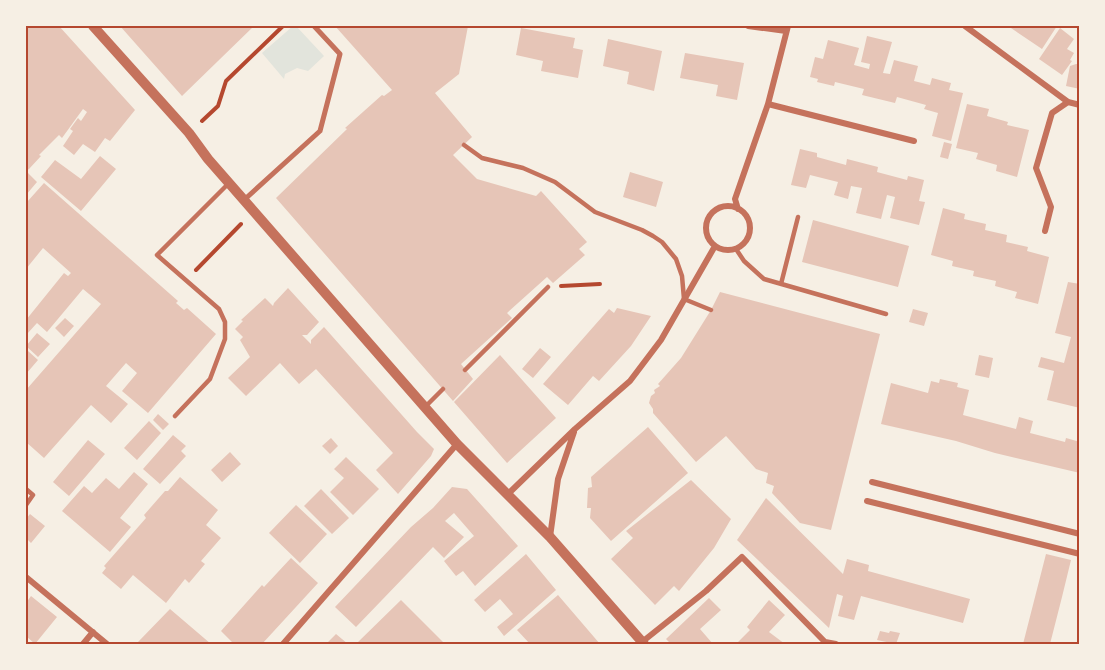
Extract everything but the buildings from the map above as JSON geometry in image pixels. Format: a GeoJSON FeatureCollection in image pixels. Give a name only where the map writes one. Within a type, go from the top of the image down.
{"type":"FeatureCollection","features":[{"type":"Feature","properties":{"kind":"street"},"geometry":{"type":"LineString","coordinates":[[93,26],[189,133],[208,159],[457,444],[550,537],[643,644],[742,557],[825,642],[836,645]]}},
{"type":"Feature","properties":{"kind":"street"},"geometry":{"type":"LineString","coordinates":[[244,200],[320,131],[340,54],[314,26]]}},
{"type":"Feature","properties":{"kind":"street"},"geometry":{"type":"LineString","coordinates":[[738,209],[735,199],[768,104],[787,28],[748,26]]}},
{"type":"Feature","properties":{"kind":"street"},"geometry":{"type":"LineString","coordinates":[[965,26],[1068,102],[1080,105]]}},
{"type":"Feature","properties":{"kind":"street"},"geometry":{"type":"LineString","coordinates":[[1045,231],[1051,207],[1036,168],[1052,113],[1068,102]]}},
{"type":"Feature","properties":{"kind":"street"},"geometry":{"type":"LineString","coordinates":[[768,104],[914,141]]}},
{"type":"Feature","properties":{"kind":"street"},"geometry":{"type":"LineString","coordinates":[[731,206],[744,213],[750,226],[747,240],[736,249],[729,250],[715,246],[710,241],[706,227],[711,213],[731,206]]}},
{"type":"Feature","properties":{"kind":"street"},"geometry":{"type":"LineString","coordinates":[[508,494],[575,429],[630,381],[661,340],[715,246]]}},
{"type":"Feature","properties":{"kind":"street"},"geometry":{"type":"LineString","coordinates":[[550,537],[558,479],[575,429]]}},
{"type":"Feature","properties":{"kind":"street"},"geometry":{"type":"LineString","coordinates":[[283,645],[457,444]]}},
{"type":"Feature","properties":{"kind":"street"},"geometry":{"type":"LineString","coordinates":[[873,482],[1080,534]]}},
{"type":"Feature","properties":{"kind":"street"},"geometry":{"type":"LineString","coordinates":[[867,501],[1080,554]]}},
{"type":"Feature","properties":{"kind":"street"},"geometry":{"type":"LineString","coordinates":[[26,577],[107,645]]}},
{"type":"Feature","properties":{"kind":"street"},"geometry":{"type":"LineString","coordinates":[[83,645],[93,632]]}},
{"type":"Feature","properties":{"kind":"lane"},"geometry":{"type":"LineString","coordinates":[[464,145],[482,158],[523,168],[555,182],[595,212],[642,230],[662,242],[676,259],[682,276],[684,299],[711,310]]}},
{"type":"Feature","properties":{"kind":"lane"},"geometry":{"type":"LineString","coordinates":[[175,416],[210,379],[225,339],[225,322],[219,309],[157,255],[229,183]]}},
{"type":"Feature","properties":{"kind":"lane"},"geometry":{"type":"LineString","coordinates":[[781,284],[798,217]]}},
{"type":"Feature","properties":{"kind":"lane"},"geometry":{"type":"LineString","coordinates":[[736,249],[744,261],[764,279],[886,314]]}},
{"type":"Feature","properties":{"kind":"lane"},"geometry":{"type":"LineString","coordinates":[[465,369],[548,287]]}},
{"type":"Feature","properties":{"kind":"lane"},"geometry":{"type":"LineString","coordinates":[[425,407],[443,389]]}},
{"type":"Feature","properties":{"kind":"lane"},"geometry":{"type":"LineString","coordinates":[[26,489],[33,495],[26,505]]}},
{"type":"Feature","properties":{"kind":"path"},"geometry":{"type":"LineString","coordinates":[[189,133],[219,106],[226,81],[283,26]]}},
{"type":"Feature","properties":{"kind":"path"},"geometry":{"type":"LineString","coordinates":[[186,280],[254,211]]}},
{"type":"Feature","properties":{"kind":"path"},"geometry":{"type":"LineString","coordinates":[[548,287],[600,284]]}},
{"type":"Feature","properties":{"kind":"shaded area"},"geometry":{"type":"Polygon","coordinates":[[[293,26],[296,26],[324,56],[308,71],[297,68],[285,74],[284,79],[262,53],[293,26]]]}}]}
